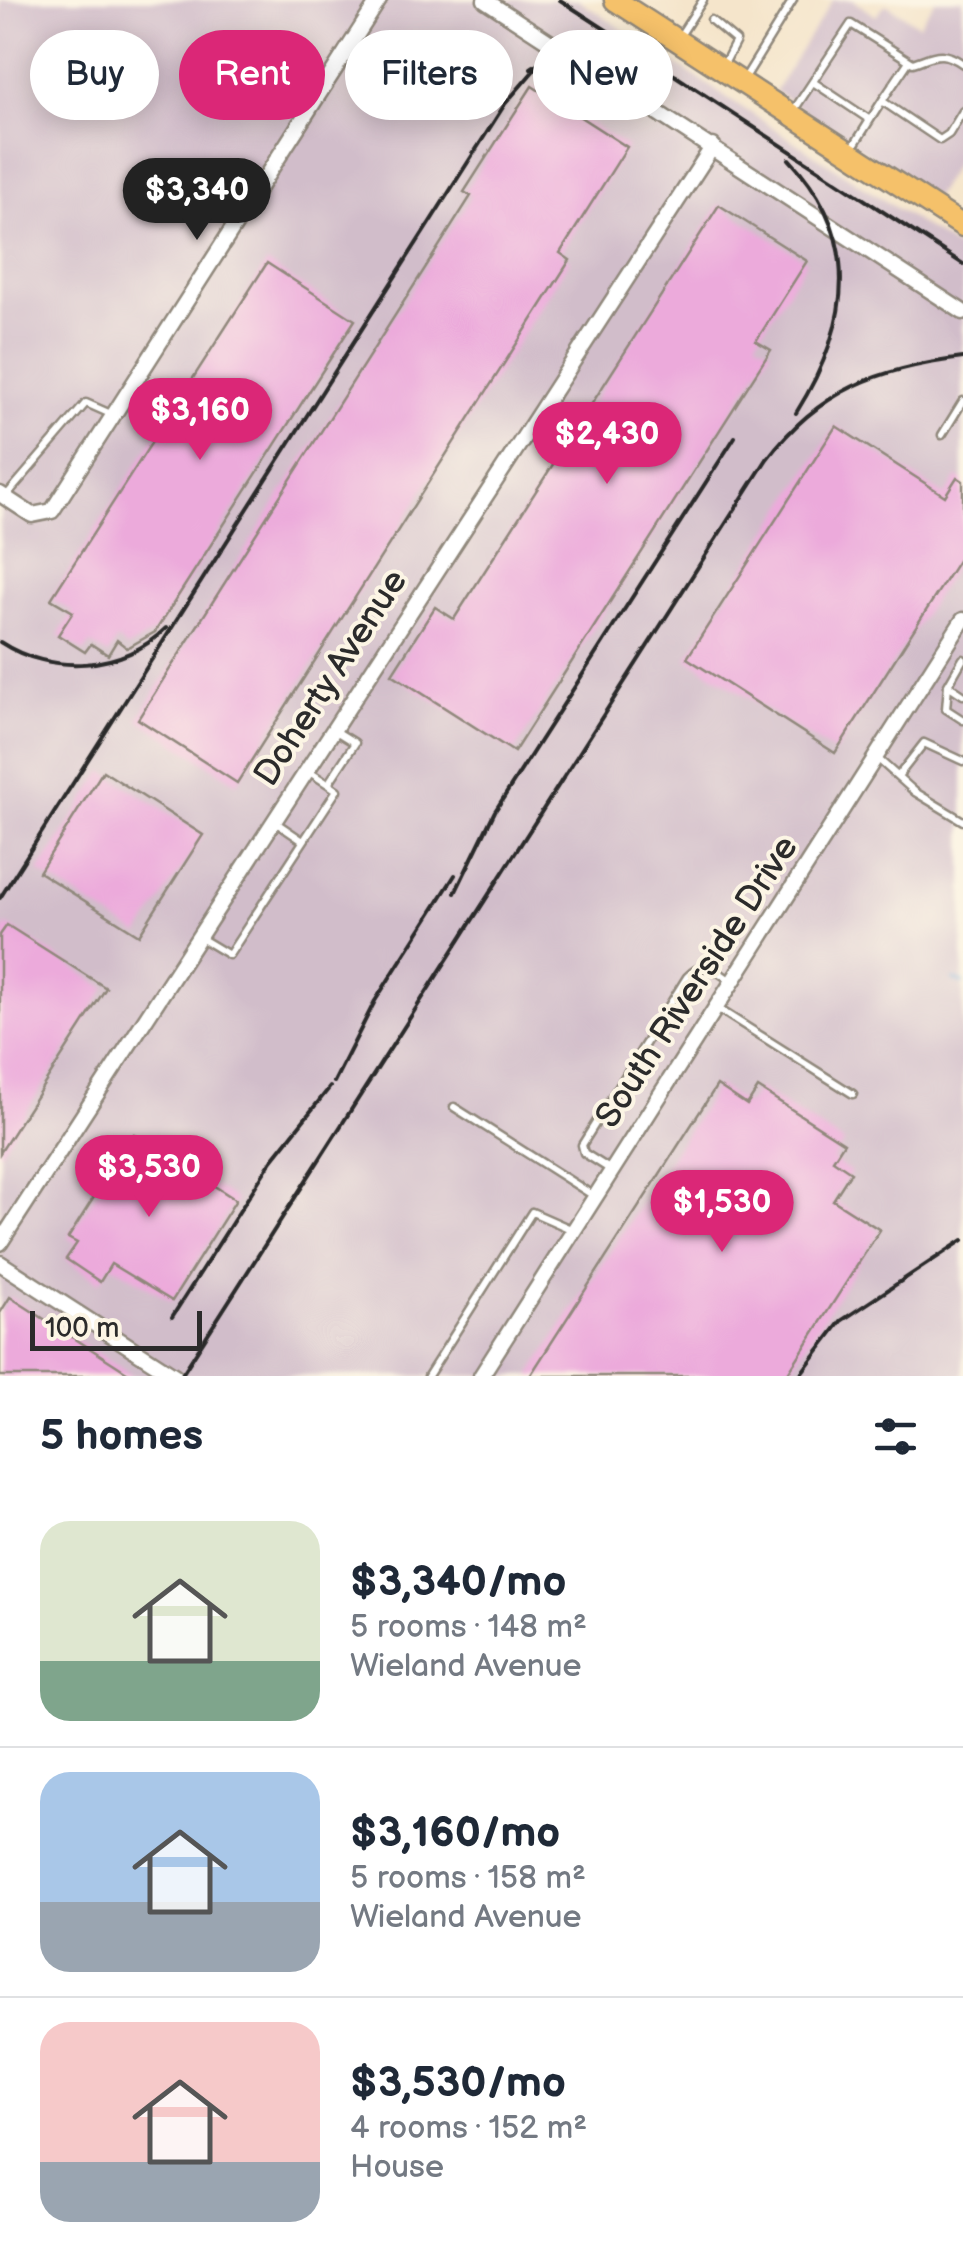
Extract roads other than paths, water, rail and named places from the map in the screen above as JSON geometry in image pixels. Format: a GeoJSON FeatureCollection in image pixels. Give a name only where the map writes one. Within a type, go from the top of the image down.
{"type":"FeatureCollection","features":[{"type":"Feature","properties":{"kind":"main road"},"geometry":{"type":"LineString","coordinates":[[617,1],[963,226]]}},
{"type":"Feature","properties":{"kind":"street"},"geometry":{"type":"LineString","coordinates":[[3,495],[32,515],[52,511],[379,0]]}},
{"type":"Feature","properties":{"kind":"street"},"geometry":{"type":"LineString","coordinates":[[485,0],[963,312]]}},
{"type":"Feature","properties":{"kind":"street","name":"Doherty Avenue"},"geometry":{"type":"LineString","coordinates":[[0,1243],[712,146]]}},
{"type":"Feature","properties":{"kind":"street","name":"South Riverside Drive"},"geometry":{"type":"LineString","coordinates":[[481,1376],[963,620]]}},
{"type":"Feature","properties":{"kind":"street"},"geometry":{"type":"LineString","coordinates":[[0,1263],[176,1376]]}},
{"type":"Feature","properties":{"kind":"lane"},"geometry":{"type":"LineString","coordinates":[[678,40],[703,0]]}},
{"type":"Feature","properties":{"kind":"lane"},"geometry":{"type":"LineString","coordinates":[[742,82],[792,0]]}},
{"type":"Feature","properties":{"kind":"lane"},"geometry":{"type":"LineString","coordinates":[[711,20],[736,41],[721,69]]}},
{"type":"Feature","properties":{"kind":"lane"},"geometry":{"type":"LineString","coordinates":[[792,114],[851,24],[910,60],[919,62],[928,54],[948,54],[963,64]]}},
{"type":"Feature","properties":{"kind":"lane"},"geometry":{"type":"LineString","coordinates":[[849,152],[910,60]]}},
{"type":"Feature","properties":{"kind":"lane"},"geometry":{"type":"LineString","coordinates":[[813,82],[870,120]]}},
{"type":"Feature","properties":{"kind":"lane"},"geometry":{"type":"LineString","coordinates":[[882,101],[940,140],[949,134],[963,112]]}},
{"type":"Feature","properties":{"kind":"lane"},"geometry":{"type":"LineString","coordinates":[[942,435],[963,401]]}},
{"type":"Feature","properties":{"kind":"lane"},"geometry":{"type":"LineString","coordinates":[[3,495],[86,403],[113,415]]}},
{"type":"Feature","properties":{"kind":"lane"},"geometry":{"type":"LineString","coordinates":[[963,659],[948,686],[946,710],[963,720]]}},
{"type":"Feature","properties":{"kind":"lane"},"geometry":{"type":"LineString","coordinates":[[948,686],[963,695]]}},
{"type":"Feature","properties":{"kind":"lane"},"geometry":{"type":"LineString","coordinates":[[328,784],[356,744],[333,730]]}},
{"type":"Feature","properties":{"kind":"lane"},"geometry":{"type":"LineString","coordinates":[[899,775],[924,744],[963,761]]}},
{"type":"Feature","properties":{"kind":"lane"},"geometry":{"type":"LineString","coordinates":[[876,757],[914,792],[963,821]]}},
{"type":"Feature","properties":{"kind":"lane"},"geometry":{"type":"LineString","coordinates":[[199,936],[228,955],[337,790],[307,770]]}},
{"type":"Feature","properties":{"kind":"lane"},"geometry":{"type":"LineString","coordinates":[[274,822],[303,841]]}},
{"type":"Feature","properties":{"kind":"lane"},"geometry":{"type":"LineString","coordinates":[[612,1170],[584,1153],[582,1146],[667,1008],[687,977],[700,966],[710,967],[732,982]]}},
{"type":"Feature","properties":{"kind":"lane"},"geometry":{"type":"LineString","coordinates":[[716,1008],[853,1094]]}},
{"type":"Feature","properties":{"kind":"lane"},"geometry":{"type":"LineString","coordinates":[[454,1107],[595,1197]]}},
{"type":"Feature","properties":{"kind":"lane"},"geometry":{"type":"LineString","coordinates":[[428,1376],[532,1212],[574,1230]]}},
{"type":"Feature","properties":{"kind":"waterway"},"geometry":{"type":"LineString","coordinates":[[954,980],[963,983]]}},
{"type":"Feature","properties":{"kind":"railway"},"geometry":{"type":"LineString","coordinates":[[560,0],[606,30]]}},
{"type":"Feature","properties":{"kind":"railway"},"geometry":{"type":"LineString","coordinates":[[531,68],[568,51],[605,49],[641,59],[678,77]]}},
{"type":"Feature","properties":{"kind":"railway"},"geometry":{"type":"LineString","coordinates":[[0,898],[505,104],[533,71]]}},
{"type":"Feature","properties":{"kind":"railway"},"geometry":{"type":"LineString","coordinates":[[673,74],[963,264]]}},
{"type":"Feature","properties":{"kind":"railway"},"geometry":{"type":"LineString","coordinates":[[789,159],[813,189],[829,220],[838,251],[841,283],[828,348],[796,413]]}},
{"type":"Feature","properties":{"kind":"railway"},"geometry":{"type":"LineString","coordinates":[[181,1376],[767,459],[808,416],[853,386],[904,368],[963,358]]}},
{"type":"Feature","properties":{"kind":"railway"},"geometry":{"type":"LineString","coordinates":[[455,893],[495,811],[735,437]]}},
{"type":"Feature","properties":{"kind":"railway"},"geometry":{"type":"LineString","coordinates":[[0,642],[41,660],[85,664],[129,653],[166,628]]}},
{"type":"Feature","properties":{"kind":"railway"},"geometry":{"type":"LineString","coordinates":[[334,1082],[375,1001],[455,875]]}},
{"type":"Feature","properties":{"kind":"railway"},"geometry":{"type":"LineString","coordinates":[[172,1317],[272,1160],[330,1087]]}},
{"type":"Feature","properties":{"kind":"railway"},"geometry":{"type":"LineString","coordinates":[[799,1376],[841,1321],[963,1240]]}}]}
